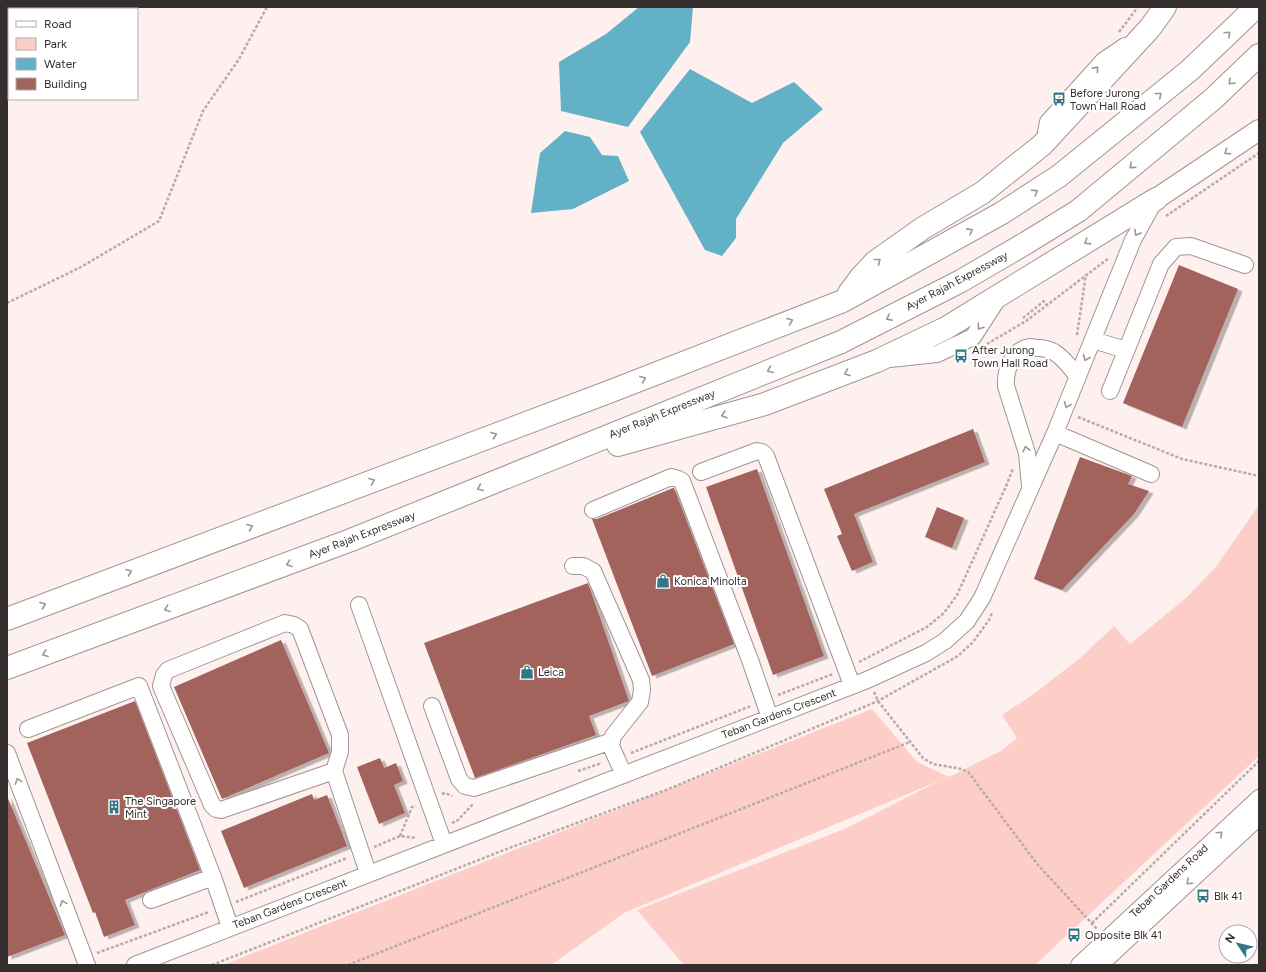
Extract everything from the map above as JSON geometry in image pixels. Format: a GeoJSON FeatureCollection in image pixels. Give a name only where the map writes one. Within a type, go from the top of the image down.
{"type":"FeatureCollection","features":[{"type":"Feature","properties":{"kind":"highway"},"geometry":{"type":"LineString","coordinates":[[843,300],[875,262],[922,228],[982,193],[1042,145],[1150,28],[1165,7]]}},
{"type":"Feature","properties":{"kind":"highway"},"geometry":{"type":"LineString","coordinates":[[7,619],[606,393],[843,300],[1002,213],[1059,176],[1190,70],[1256,7]]}},
{"type":"Feature","properties":{"kind":"highway","name":"Ayer Rajah Expressway"},"geometry":{"type":"LineString","coordinates":[[7,668],[351,540],[841,342],[961,281],[1078,211],[1213,99],[1259,55]]}},
{"type":"Feature","properties":{"kind":"highway"},"geometry":{"type":"LineString","coordinates":[[516,473],[765,404],[878,361],[946,328],[1001,294],[1160,208]]}},
{"type":"Feature","properties":{"kind":"main road"},"geometry":{"type":"LineString","coordinates":[[1160,208],[1259,130]]}},
{"type":"Feature","properties":{"kind":"street"},"geometry":{"type":"LineString","coordinates":[[1078,376],[1133,240],[1160,208]]}},
{"type":"Feature","properties":{"kind":"street"},"geometry":{"type":"LineString","coordinates":[[1110,391],[1161,264],[1176,246],[1190,246],[1245,265]]}},
{"type":"Feature","properties":{"kind":"street"},"geometry":{"type":"LineString","coordinates":[[1093,340],[1126,350]]}},
{"type":"Feature","properties":{"kind":"street","name":"Teban Gardens Crescent"},"geometry":{"type":"LineString","coordinates":[[135,965],[368,873],[442,836],[624,775],[859,683],[926,653],[945,641],[967,621],[982,598],[1055,433],[1078,376],[1067,362],[1054,352],[1042,348],[1030,347],[1021,351],[1013,358],[1008,366],[1005,376],[1006,386],[1027,453],[1030,488]]}},
{"type":"Feature","properties":{"kind":"street"},"geometry":{"type":"LineString","coordinates":[[1055,433],[1151,474]]}},
{"type":"Feature","properties":{"kind":"street"},"geometry":{"type":"LineString","coordinates":[[701,472],[757,451],[762,452],[766,456],[846,669],[859,683]]}},
{"type":"Feature","properties":{"kind":"street"},"geometry":{"type":"LineString","coordinates":[[593,510],[671,477],[682,481],[750,660],[770,718]]}},
{"type":"Feature","properties":{"kind":"street"},"geometry":{"type":"LineString","coordinates":[[573,566],[584,566],[593,571],[641,680],[642,690],[640,702],[613,736],[611,746],[624,775]]}},
{"type":"Feature","properties":{"kind":"street"},"geometry":{"type":"LineString","coordinates":[[359,605],[442,836]]}},
{"type":"Feature","properties":{"kind":"street"},"geometry":{"type":"LineString","coordinates":[[334,771],[221,810],[216,809],[212,805],[161,686],[164,675],[168,670],[285,623],[294,625],[300,629],[340,735],[340,752],[334,771],[368,873]]}},
{"type":"Feature","properties":{"kind":"street"},"geometry":{"type":"LineString","coordinates":[[28,729],[140,686],[213,877],[230,927]]}},
{"type":"Feature","properties":{"kind":"street"},"geometry":{"type":"LineString","coordinates":[[432,706],[459,779],[465,786],[474,788],[612,741]]}},
{"type":"Feature","properties":{"kind":"street"},"geometry":{"type":"LineString","coordinates":[[7,753],[85,961]]}},
{"type":"Feature","properties":{"kind":"street","name":"Teban Gardens Road"},"geometry":{"type":"LineString","coordinates":[[1079,965],[1259,798]]}},
{"type":"Feature","properties":{"kind":"street","name":"Teban Gardens Road"},"geometry":{"type":"LineString","coordinates":[[1100,965],[1259,817]]}},
{"type":"Feature","properties":{"kind":"street"},"geometry":{"type":"LineString","coordinates":[[151,900],[213,877]]}},
{"type":"Feature","properties":{"kind":"path"},"geometry":{"type":"LineString","coordinates":[[7,303],[81,267],[158,221],[203,111],[239,59],[267,7]]}},
{"type":"Feature","properties":{"kind":"path"},"geometry":{"type":"LineString","coordinates":[[1160,208],[1259,153]]}},
{"type":"Feature","properties":{"kind":"path"},"geometry":{"type":"LineString","coordinates":[[985,345],[1026,321],[1110,257]]}},
{"type":"Feature","properties":{"kind":"path"},"geometry":{"type":"LineString","coordinates":[[1076,340],[1086,274]]}},
{"type":"Feature","properties":{"kind":"path"},"geometry":{"type":"LineString","coordinates":[[1024,318],[1044,300],[1047,305]]}},
{"type":"Feature","properties":{"kind":"path"},"geometry":{"type":"LineString","coordinates":[[1072,414],[1182,459],[1259,476]]}},
{"type":"Feature","properties":{"kind":"path"},"geometry":{"type":"LineString","coordinates":[[573,772],[616,758],[846,669],[926,627],[944,613],[956,595],[1007,484],[1014,465]]}},
{"type":"Feature","properties":{"kind":"path"},"geometry":{"type":"LineString","coordinates":[[859,683],[878,701],[923,758],[933,764],[962,769],[969,773],[1038,866],[1107,939]]}},
{"type":"Feature","properties":{"kind":"path"},"geometry":{"type":"LineString","coordinates":[[212,965],[504,850],[666,790],[878,701]]}},
{"type":"Feature","properties":{"kind":"path"},"geometry":{"type":"LineString","coordinates":[[348,965],[910,742]]}},
{"type":"Feature","properties":{"kind":"path"},"geometry":{"type":"LineString","coordinates":[[1092,923],[1259,761]]}},
{"type":"Feature","properties":{"kind":"path"},"geometry":{"type":"LineString","coordinates":[[85,961],[400,836],[415,838],[442,836],[472,805],[479,802]]}},
{"type":"Feature","properties":{"kind":"green space"},"geometry":{"type":"Polygon","coordinates":[[[1259,505],[1259,756],[1035,965],[684,965],[637,910],[847,828],[941,780],[624,913],[551,965],[223,965],[872,709],[917,762],[949,777],[1001,751],[1017,738],[1002,715],[1035,693],[1080,658],[1114,626],[1130,644],[1186,598],[1215,568],[1259,505]]]}},
{"type":"Feature","properties":{"kind":"water"},"geometry":{"type":"Polygon","coordinates":[[[639,7],[693,7],[690,42],[628,127],[561,111],[559,62],[606,34],[639,7]]]}},
{"type":"Feature","properties":{"kind":"water"},"geometry":{"type":"Polygon","coordinates":[[[690,69],[752,103],[794,82],[823,109],[783,143],[736,219],[736,238],[722,256],[705,250],[640,132],[690,69]]]}},
{"type":"Feature","properties":{"kind":"water"},"geometry":{"type":"Polygon","coordinates":[[[565,131],[590,137],[602,155],[618,156],[629,181],[573,209],[531,213],[540,153],[565,131]]]}},
{"type":"Feature","properties":{"kind":"building"},"geometry":{"type":"Polygon","coordinates":[[[1179,265],[1238,289],[1182,427],[1123,403],[1179,265]]]}},
{"type":"Feature","properties":{"kind":"building"},"geometry":{"type":"Polygon","coordinates":[[[973,429],[985,462],[854,514],[873,562],[852,571],[837,536],[842,534],[824,489],[973,429]]]}},
{"type":"Feature","properties":{"kind":"building"},"geometry":{"type":"Polygon","coordinates":[[[1080,457],[1132,476],[1128,484],[1149,491],[1134,514],[1062,590],[1034,579],[1080,457]]]}},
{"type":"Feature","properties":{"kind":"building"},"geometry":{"type":"Polygon","coordinates":[[[757,469],[824,656],[773,675],[706,487],[757,469]]]}},
{"type":"Feature","properties":{"kind":"building","name":"Konica Minolta"},"geometry":{"type":"Polygon","coordinates":[[[673,488],[734,644],[652,676],[592,519],[597,519],[673,488]]]}},
{"type":"Feature","properties":{"kind":"building"},"geometry":{"type":"Polygon","coordinates":[[[937,507],[964,518],[952,548],[925,537],[937,507]]]}},
{"type":"Feature","properties":{"kind":"building","name":"Leica"},"geometry":{"type":"Polygon","coordinates":[[[588,583],[629,701],[589,716],[596,735],[475,778],[424,643],[588,583]]]}},
{"type":"Feature","properties":{"kind":"building"},"geometry":{"type":"Polygon","coordinates":[[[281,640],[329,753],[222,799],[174,687],[281,640]]]}},
{"type":"Feature","properties":{"kind":"building","name":"The Singapore Mint"},"geometry":{"type":"Polygon","coordinates":[[[135,701],[200,870],[125,900],[135,925],[104,937],[95,912],[93,913],[27,743],[135,701]]]}},
{"type":"Feature","properties":{"kind":"building"},"geometry":{"type":"Polygon","coordinates":[[[380,758],[384,768],[396,763],[403,781],[394,785],[405,813],[379,824],[357,767],[380,758]]]}},
{"type":"Feature","properties":{"kind":"building"},"geometry":{"type":"Polygon","coordinates":[[[312,794],[314,800],[327,795],[347,846],[244,888],[221,831],[312,794]]]}},
{"type":"Feature","properties":{"kind":"building"},"geometry":{"type":"Polygon","coordinates":[[[7,796],[65,935],[7,957],[7,796]]]}},
{"type":"Feature","properties":{"kind":"place","name":"Before Jurong Town Hall Road"},"geometry":{"type":"Point","coordinates":[1059,99]}},
{"type":"Feature","properties":{"kind":"place","name":"After Jurong Town Hall Road"},"geometry":{"type":"Point","coordinates":[961,356]}},
{"type":"Feature","properties":{"kind":"place","name":"Konica Minolta"},"geometry":{"type":"Point","coordinates":[663,581]}},
{"type":"Feature","properties":{"kind":"place","name":"Leica"},"geometry":{"type":"Point","coordinates":[527,672]}},
{"type":"Feature","properties":{"kind":"place","name":"The Singapore Mint"},"geometry":{"type":"Point","coordinates":[114,807]}},
{"type":"Feature","properties":{"kind":"place","name":"Blk 41"},"geometry":{"type":"Point","coordinates":[1203,896]}},
{"type":"Feature","properties":{"kind":"place","name":"Opposite Blk 41"},"geometry":{"type":"Point","coordinates":[1074,935]}}]}
